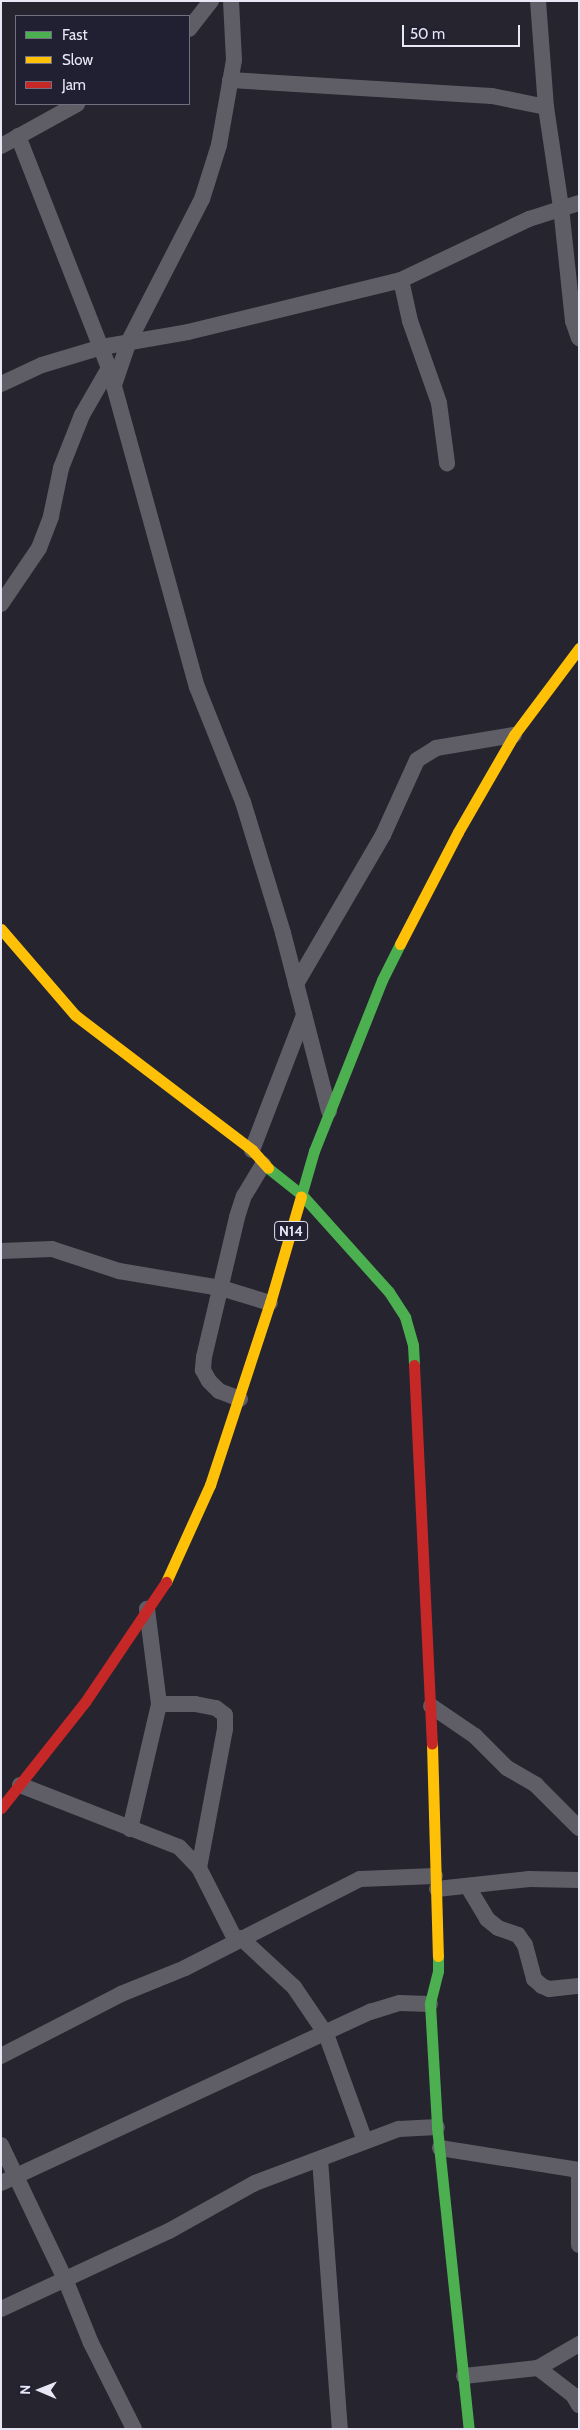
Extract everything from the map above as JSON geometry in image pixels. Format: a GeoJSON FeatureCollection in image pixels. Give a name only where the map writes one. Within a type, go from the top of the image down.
{"type":"FeatureCollection","features":[{"type":"Feature","properties":{"kind":"street"},"geometry":{"type":"LineString","coordinates":[[190,28],[211,1]]}},
{"type":"Feature","properties":{"kind":"street"},"geometry":{"type":"LineString","coordinates":[[114,385],[129,341],[202,199],[219,145],[234,60],[231,1]]}},
{"type":"Feature","properties":{"kind":"street"},"geometry":{"type":"LineString","coordinates":[[538,1],[546,107],[561,207],[573,321],[579,338]]}},
{"type":"Feature","properties":{"kind":"street"},"geometry":{"type":"LineString","coordinates":[[230,80],[492,96],[546,107]]}},
{"type":"Feature","properties":{"kind":"street"},"geometry":{"type":"LineString","coordinates":[[1,146],[75,105]]}},
{"type":"Feature","properties":{"kind":"street"},"geometry":{"type":"LineString","coordinates":[[18,136],[109,368],[197,687],[243,802],[296,984],[330,1114]]}},
{"type":"Feature","properties":{"kind":"street"},"geometry":{"type":"LineString","coordinates":[[1,384],[42,365],[102,347],[188,332],[402,280],[561,207],[579,203]]}},
{"type":"Feature","properties":{"kind":"street"},"geometry":{"type":"LineString","coordinates":[[402,280],[410,322],[439,402],[447,463]]}},
{"type":"Feature","properties":{"kind":"street"},"geometry":{"type":"LineString","coordinates":[[1,604],[39,548],[51,516],[61,468],[82,415],[109,368]]}},
{"type":"Feature","properties":{"kind":"street","name":"N14"},"geometry":{"type":"LineString","coordinates":[[2,1805],[85,1702],[166,1582],[210,1485],[240,1399],[270,1303],[314,1151],[382,980],[458,832],[514,735],[579,648]]}},
{"type":"Feature","properties":{"kind":"street"},"geometry":{"type":"LineString","coordinates":[[296,984],[383,835],[417,760],[436,748],[514,735]]}},
{"type":"Feature","properties":{"kind":"street"},"geometry":{"type":"LineString","coordinates":[[1,928],[75,1015],[252,1150],[263,1164],[302,1195],[389,1292],[405,1317],[413,1345],[431,1706],[438,1971],[430,2004],[437,2127],[468,2428]]}},
{"type":"Feature","properties":{"kind":"street"},"geometry":{"type":"LineString","coordinates":[[252,1150],[304,1015]]}},
{"type":"Feature","properties":{"kind":"street"},"geometry":{"type":"LineString","coordinates":[[240,1399],[219,1392],[203,1370],[241,1203],[263,1164]]}},
{"type":"Feature","properties":{"kind":"street"},"geometry":{"type":"LineString","coordinates":[[1,1251],[52,1249],[119,1272],[221,1288],[270,1303]]}},
{"type":"Feature","properties":{"kind":"street"},"geometry":{"type":"LineString","coordinates":[[130,1829],[159,1704],[147,1609]]}},
{"type":"Feature","properties":{"kind":"street"},"geometry":{"type":"LineString","coordinates":[[159,1704],[194,1704],[216,1708],[225,1715],[225,1730],[199,1868]]}},
{"type":"Feature","properties":{"kind":"street"},"geometry":{"type":"LineString","coordinates":[[431,1706],[475,1736],[507,1768],[536,1785],[579,1828]]}},
{"type":"Feature","properties":{"kind":"street"},"geometry":{"type":"LineString","coordinates":[[20,1785],[179,1847],[199,1868],[238,1940],[294,1987],[326,2034],[365,2141]]}},
{"type":"Feature","properties":{"kind":"street"},"geometry":{"type":"LineString","coordinates":[[1,2056],[122,1994],[185,1968],[360,1879],[436,1883],[468,1887],[529,1879],[579,1880]]}},
{"type":"Feature","properties":{"kind":"street"},"geometry":{"type":"LineString","coordinates":[[468,1887],[487,1919],[498,1928],[518,1935],[525,1945],[534,1979],[549,1989],[579,1986]]}},
{"type":"Feature","properties":{"kind":"street"},"geometry":{"type":"LineString","coordinates":[[8,2180],[385,2008],[400,2003],[430,2004]]}},
{"type":"Feature","properties":{"kind":"street"},"geometry":{"type":"LineString","coordinates":[[1,2309],[169,2231],[256,2183],[400,2129],[437,2127]]}},
{"type":"Feature","properties":{"kind":"street"},"geometry":{"type":"LineString","coordinates":[[1,2145],[8,2180],[65,2279],[90,2343],[134,2429]]}},
{"type":"Feature","properties":{"kind":"street"},"geometry":{"type":"LineString","coordinates":[[440,2148],[579,2171],[579,2245]]}},
{"type":"Feature","properties":{"kind":"street"},"geometry":{"type":"LineString","coordinates":[[320,2159],[340,2429]]}},
{"type":"Feature","properties":{"kind":"street"},"geometry":{"type":"LineString","coordinates":[[464,2376],[538,2368],[579,2344]]}},
{"type":"Feature","properties":{"kind":"street"},"geometry":{"type":"LineString","coordinates":[[538,2368],[572,2395],[579,2405]]}},
{"type":"Feature","properties":{"kind":"traffic: fast"},"geometry":{"type":"LineString","coordinates":[[301,1196],[314,1151],[382,980],[400,944]]}},
{"type":"Feature","properties":{"kind":"traffic: fast"},"geometry":{"type":"LineString","coordinates":[[268,1168],[302,1195],[389,1292],[405,1317],[413,1345],[414,1365]]}},
{"type":"Feature","properties":{"kind":"traffic: fast"},"geometry":{"type":"LineString","coordinates":[[438,1956],[438,1971],[430,2004],[437,2127],[469,2429]]}},
{"type":"Feature","properties":{"kind":"traffic: slow"},"geometry":{"type":"LineString","coordinates":[[400,944],[458,832],[514,735],[579,648]]}},
{"type":"Feature","properties":{"kind":"traffic: slow"},"geometry":{"type":"LineString","coordinates":[[1,929],[75,1015],[252,1150],[268,1168]]}},
{"type":"Feature","properties":{"kind":"traffic: slow"},"geometry":{"type":"LineString","coordinates":[[166,1582],[210,1485],[270,1303],[301,1196]]}},
{"type":"Feature","properties":{"kind":"traffic: slow"},"geometry":{"type":"LineString","coordinates":[[432,1744],[438,1956]]}},
{"type":"Feature","properties":{"kind":"traffic: jam"},"geometry":{"type":"LineString","coordinates":[[414,1365],[432,1744]]}},
{"type":"Feature","properties":{"kind":"traffic: jam"},"geometry":{"type":"LineString","coordinates":[[1,1808],[85,1702],[166,1582]]}}]}
